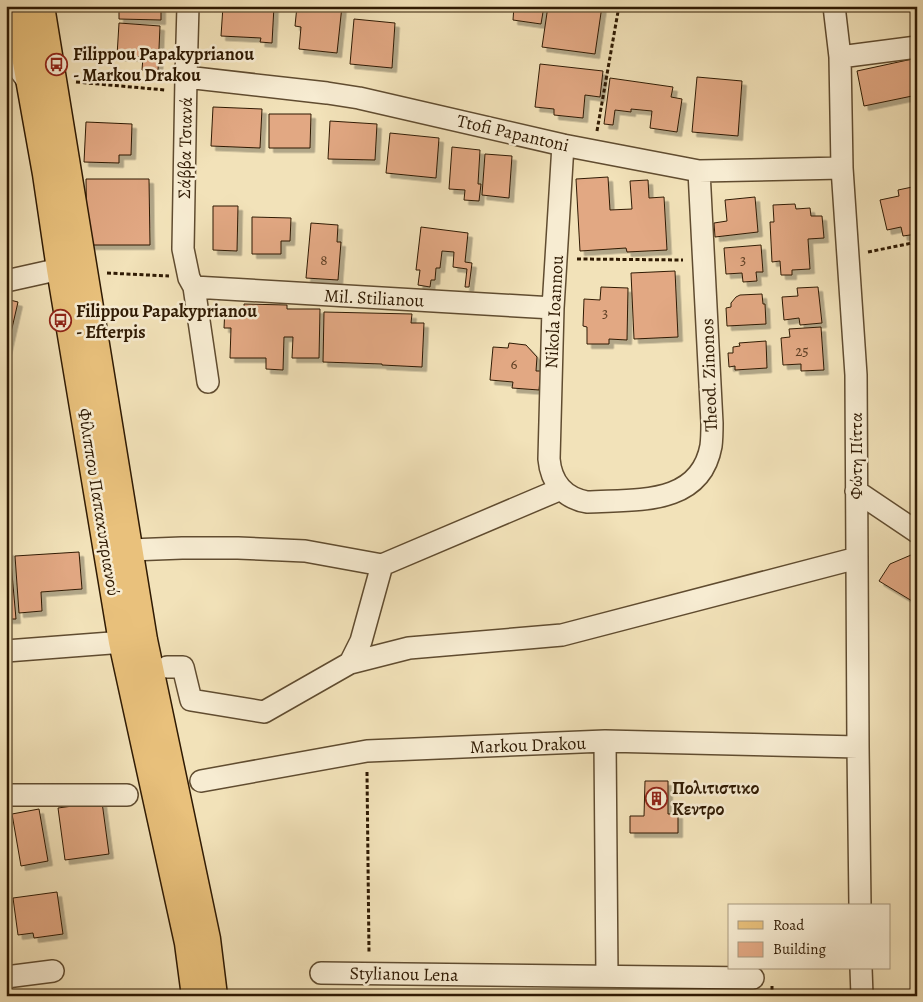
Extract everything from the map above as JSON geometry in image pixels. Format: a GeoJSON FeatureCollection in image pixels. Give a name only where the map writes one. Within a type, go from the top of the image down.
{"type":"FeatureCollection","features":[{"type":"Feature","properties":{"kind":"main road","name":"Φίλιππου Παπακυπριανού"},"geometry":{"type":"LineString","coordinates":[[16,6],[42,82]]}},
{"type":"Feature","properties":{"kind":"main road","name":"Φίλιππου Παπακυπριανού"},"geometry":{"type":"LineString","coordinates":[[41,6],[46,174],[72,270],[130,550],[133,641],[207,939],[214,996]]}},
{"type":"Feature","properties":{"kind":"main road","name":"Φίλιππου Παπακυπριανού"},"geometry":{"type":"LineString","coordinates":[[72,270],[133,641],[188,943],[195,996]]}},
{"type":"Feature","properties":{"kind":"street"},"geometry":{"type":"LineString","coordinates":[[6,17],[11,6]]}},
{"type":"Feature","properties":{"kind":"street","name":"Σάββα Τσιανά"},"geometry":{"type":"LineString","coordinates":[[188,6],[183,249],[192,283],[208,382]]}},
{"type":"Feature","properties":{"kind":"street","name":"Φώτη Πίττα"},"geometry":{"type":"LineString","coordinates":[[834,6],[840,58],[842,168],[856,374],[860,904]]}},
{"type":"Feature","properties":{"kind":"street"},"geometry":{"type":"LineString","coordinates":[[840,58],[917,47]]}},
{"type":"Feature","properties":{"kind":"street"},"geometry":{"type":"LineString","coordinates":[[6,57],[19,69],[42,82]]}},
{"type":"Feature","properties":{"kind":"street","name":"Ttofi Papantoni"},"geometry":{"type":"LineString","coordinates":[[186,85],[317,92],[359,98],[563,145],[699,171],[842,168]]}},
{"type":"Feature","properties":{"kind":"street","name":"Nikola Ioannou"},"geometry":{"type":"LineString","coordinates":[[557,483],[550,469],[549,459],[553,308],[563,145]]}},
{"type":"Feature","properties":{"kind":"street","name":"Theod. Zinonos"},"geometry":{"type":"LineString","coordinates":[[557,483],[571,497],[587,502],[653,498],[671,494],[693,481],[705,464],[711,446],[712,423],[699,171]]}},
{"type":"Feature","properties":{"kind":"street"},"geometry":{"type":"LineString","coordinates":[[6,280],[72,270]]}},
{"type":"Feature","properties":{"kind":"street","name":"Mil. Stilianou"},"geometry":{"type":"LineString","coordinates":[[192,283],[553,308]]}},
{"type":"Feature","properties":{"kind":"street"},"geometry":{"type":"LineString","coordinates":[[130,550],[210,548],[305,551],[382,565],[557,483]]}},
{"type":"Feature","properties":{"kind":"street"},"geometry":{"type":"LineString","coordinates":[[856,491],[917,532]]}},
{"type":"Feature","properties":{"kind":"street"},"geometry":{"type":"LineString","coordinates":[[167,667],[183,667],[191,700],[264,712],[350,663],[409,648],[562,635],[857,558]]}},
{"type":"Feature","properties":{"kind":"street"},"geometry":{"type":"LineString","coordinates":[[350,663],[361,641],[382,565]]}},
{"type":"Feature","properties":{"kind":"street"},"geometry":{"type":"LineString","coordinates":[[6,651],[133,641]]}},
{"type":"Feature","properties":{"kind":"street"},"geometry":{"type":"LineString","coordinates":[[605,742],[607,976]]}},
{"type":"Feature","properties":{"kind":"street","name":"Markou Drakou"},"geometry":{"type":"LineString","coordinates":[[201,781],[367,751],[605,742],[858,747]]}},
{"type":"Feature","properties":{"kind":"street"},"geometry":{"type":"LineString","coordinates":[[6,794],[127,795]]}},
{"type":"Feature","properties":{"kind":"street"},"geometry":{"type":"LineString","coordinates":[[861,970],[862,996]]}},
{"type":"Feature","properties":{"kind":"street"},"geometry":{"type":"LineString","coordinates":[[6,977],[53,971]]}},
{"type":"Feature","properties":{"kind":"street","name":"Stylianou Lena"},"geometry":{"type":"LineString","coordinates":[[321,973],[753,978]]}},
{"type":"Feature","properties":{"kind":"path"},"geometry":{"type":"LineString","coordinates":[[594,151],[619,6]]}},
{"type":"Feature","properties":{"kind":"path"},"geometry":{"type":"LineString","coordinates":[[42,82],[186,85]]}},
{"type":"Feature","properties":{"kind":"path"},"geometry":{"type":"LineString","coordinates":[[848,256],[917,242]]}},
{"type":"Feature","properties":{"kind":"path"},"geometry":{"type":"LineString","coordinates":[[556,259],[704,261]]}},
{"type":"Feature","properties":{"kind":"path"},"geometry":{"type":"LineString","coordinates":[[72,270],[192,283]]}},
{"type":"Feature","properties":{"kind":"path"},"geometry":{"type":"LineString","coordinates":[[367,751],[369,973]]}},
{"type":"Feature","properties":{"kind":"building"},"geometry":{"type":"Polygon","coordinates":[[[119,6],[161,6],[161,20],[119,19],[119,6]]]}},
{"type":"Feature","properties":{"kind":"building"},"geometry":{"type":"Polygon","coordinates":[[[223,6],[274,6],[272,43],[260,42],[261,38],[221,36],[223,6]]]}},
{"type":"Feature","properties":{"kind":"building"},"geometry":{"type":"Polygon","coordinates":[[[297,6],[342,6],[337,53],[299,49],[301,27],[295,26],[297,6]]]}},
{"type":"Feature","properties":{"kind":"building"},"geometry":{"type":"Polygon","coordinates":[[[514,6],[544,6],[541,24],[513,20],[514,6]]]}},
{"type":"Feature","properties":{"kind":"building"},"geometry":{"type":"Polygon","coordinates":[[[548,6],[602,6],[595,54],[542,47],[548,6]]]}},
{"type":"Feature","properties":{"kind":"building"},"geometry":{"type":"Polygon","coordinates":[[[354,19],[395,23],[392,68],[350,64],[354,19]]]}},
{"type":"Feature","properties":{"kind":"building"},"geometry":{"type":"Polygon","coordinates":[[[119,23],[160,26],[158,71],[142,70],[143,57],[117,56],[119,23]]]}},
{"type":"Feature","properties":{"kind":"building"},"geometry":{"type":"Polygon","coordinates":[[[917,58],[917,95],[864,106],[857,71],[917,58]]]}},
{"type":"Feature","properties":{"kind":"building"},"geometry":{"type":"Polygon","coordinates":[[[540,64],[603,71],[600,97],[585,95],[583,118],[554,115],[554,109],[535,107],[540,64]]]}},
{"type":"Feature","properties":{"kind":"building"},"geometry":{"type":"Polygon","coordinates":[[[697,77],[742,81],[738,136],[692,132],[697,77]]]}},
{"type":"Feature","properties":{"kind":"building"},"geometry":{"type":"Polygon","coordinates":[[[610,78],[673,87],[671,97],[682,99],[677,132],[650,128],[652,111],[631,109],[631,112],[615,110],[613,125],[604,124],[610,78]]]}},
{"type":"Feature","properties":{"kind":"building"},"geometry":{"type":"Polygon","coordinates":[[[213,107],[262,109],[260,148],[211,146],[213,107]]]}},
{"type":"Feature","properties":{"kind":"building"},"geometry":{"type":"Polygon","coordinates":[[[269,114],[311,114],[310,148],[269,148],[269,114]]]}},
{"type":"Feature","properties":{"kind":"building"},"geometry":{"type":"Polygon","coordinates":[[[330,121],[377,124],[375,160],[328,159],[330,121]]]}},
{"type":"Feature","properties":{"kind":"building"},"geometry":{"type":"Polygon","coordinates":[[[86,122],[132,124],[131,155],[119,155],[119,163],[84,162],[86,122]]]}},
{"type":"Feature","properties":{"kind":"building"},"geometry":{"type":"Polygon","coordinates":[[[390,133],[439,138],[436,178],[386,173],[390,133]]]}},
{"type":"Feature","properties":{"kind":"building"},"geometry":{"type":"Polygon","coordinates":[[[452,147],[480,150],[478,184],[481,184],[479,201],[464,200],[465,190],[449,189],[452,147]]]}},
{"type":"Feature","properties":{"kind":"building"},"geometry":{"type":"Polygon","coordinates":[[[485,154],[512,156],[509,198],[482,195],[485,154]]]}},
{"type":"Feature","properties":{"kind":"building"},"geometry":{"type":"Polygon","coordinates":[[[608,177],[610,210],[632,209],[630,181],[648,180],[649,198],[664,197],[667,250],[627,252],[626,248],[580,251],[576,179],[608,177]]]}},
{"type":"Feature","properties":{"kind":"building"},"geometry":{"type":"Polygon","coordinates":[[[86,179],[149,179],[150,245],[87,245],[86,179]]]}},
{"type":"Feature","properties":{"kind":"building"},"geometry":{"type":"Polygon","coordinates":[[[917,186],[917,234],[903,236],[901,227],[887,230],[880,200],[899,196],[898,190],[917,186]]]}},
{"type":"Feature","properties":{"kind":"building"},"geometry":{"type":"Polygon","coordinates":[[[755,197],[758,232],[715,237],[714,223],[727,221],[725,200],[755,197]]]}},
{"type":"Feature","properties":{"kind":"building"},"geometry":{"type":"Polygon","coordinates":[[[795,204],[796,209],[810,208],[811,216],[822,216],[824,238],[808,239],[810,269],[792,270],[792,275],[781,275],[780,261],[772,262],[770,222],[774,222],[773,205],[795,204]]]}},
{"type":"Feature","properties":{"kind":"building"},"geometry":{"type":"Polygon","coordinates":[[[213,206],[238,206],[237,251],[213,250],[213,206]]]}},
{"type":"Feature","properties":{"kind":"building"},"geometry":{"type":"Polygon","coordinates":[[[252,217],[291,218],[290,241],[281,241],[281,254],[252,254],[252,217]]]}},
{"type":"Feature","properties":{"kind":"building"},"geometry":{"type":"Polygon","coordinates":[[[311,223],[338,225],[337,242],[341,242],[338,280],[306,278],[311,223]]]}},
{"type":"Feature","properties":{"kind":"building"},"geometry":{"type":"Polygon","coordinates":[[[421,227],[468,233],[465,262],[472,263],[469,287],[465,287],[467,269],[453,267],[454,252],[442,251],[440,268],[436,268],[435,280],[431,280],[430,287],[418,285],[420,270],[416,270],[421,227]]]}},
{"type":"Feature","properties":{"kind":"building"},"geometry":{"type":"Polygon","coordinates":[[[761,245],[763,272],[756,272],[757,281],[743,282],[742,273],[726,274],[724,248],[761,245]]]}},
{"type":"Feature","properties":{"kind":"building"},"geometry":{"type":"Polygon","coordinates":[[[675,271],[678,337],[634,339],[631,273],[675,271]]]}},
{"type":"Feature","properties":{"kind":"building"},"geometry":{"type":"Polygon","coordinates":[[[601,287],[628,288],[627,340],[609,339],[609,344],[587,344],[587,327],[583,326],[584,299],[600,300],[601,287]]]}},
{"type":"Feature","properties":{"kind":"building"},"geometry":{"type":"Polygon","coordinates":[[[818,287],[822,323],[800,325],[799,318],[784,320],[782,297],[798,296],[797,288],[818,287]]]}},
{"type":"Feature","properties":{"kind":"building"},"geometry":{"type":"Polygon","coordinates":[[[762,294],[763,304],[765,304],[766,324],[727,326],[726,308],[731,307],[731,303],[736,297],[740,295],[762,294]]]}},
{"type":"Feature","properties":{"kind":"building"},"geometry":{"type":"Polygon","coordinates":[[[6,299],[18,302],[7,350],[6,350],[6,299]]]}},
{"type":"Feature","properties":{"kind":"building"},"geometry":{"type":"Polygon","coordinates":[[[244,304],[287,305],[287,309],[320,309],[319,358],[292,358],[293,337],[284,337],[283,370],[266,369],[266,358],[230,358],[231,328],[224,328],[225,308],[244,308],[244,304]]]}},
{"type":"Feature","properties":{"kind":"building"},"geometry":{"type":"Polygon","coordinates":[[[324,312],[412,314],[411,323],[424,323],[422,367],[323,362],[324,312]]]}},
{"type":"Feature","properties":{"kind":"building"},"geometry":{"type":"Polygon","coordinates":[[[821,327],[824,370],[801,371],[801,364],[783,365],[781,338],[790,337],[789,329],[821,327]]]}},
{"type":"Feature","properties":{"kind":"building"},"geometry":{"type":"Polygon","coordinates":[[[766,341],[767,368],[735,370],[735,366],[729,367],[728,353],[733,353],[733,347],[740,346],[739,343],[766,341]]]}},
{"type":"Feature","properties":{"kind":"building"},"geometry":{"type":"Polygon","coordinates":[[[509,343],[526,345],[537,357],[536,371],[541,371],[539,390],[512,388],[513,382],[490,380],[493,347],[508,348],[509,343]]]}},
{"type":"Feature","properties":{"kind":"building"},"geometry":{"type":"Polygon","coordinates":[[[10,551],[16,619],[6,619],[6,552],[10,551]]]}},
{"type":"Feature","properties":{"kind":"building"},"geometry":{"type":"Polygon","coordinates":[[[79,552],[82,589],[41,592],[42,611],[19,613],[15,556],[79,552]]]}},
{"type":"Feature","properties":{"kind":"building"},"geometry":{"type":"Polygon","coordinates":[[[911,555],[917,559],[917,604],[879,581],[890,564],[911,555]]]}},
{"type":"Feature","properties":{"kind":"building","name":"Πολιτιστικο Κεντρο"},"geometry":{"type":"Polygon","coordinates":[[[645,781],[668,781],[668,814],[678,814],[678,833],[630,833],[630,816],[644,816],[645,781]]]}},
{"type":"Feature","properties":{"kind":"building"},"geometry":{"type":"Polygon","coordinates":[[[102,802],[109,854],[65,860],[58,808],[102,802]]]}},
{"type":"Feature","properties":{"kind":"building"},"geometry":{"type":"Polygon","coordinates":[[[39,809],[48,861],[21,866],[12,814],[39,809]]]}},
{"type":"Feature","properties":{"kind":"building"},"geometry":{"type":"Polygon","coordinates":[[[57,892],[63,934],[34,938],[33,933],[18,935],[13,898],[57,892]]]}},
{"type":"Feature","properties":{"kind":"place","name":"Filippou Papakyprianou - Markou Drakou"},"geometry":{"type":"Point","coordinates":[57,64]}},
{"type":"Feature","properties":{"kind":"place","name":"Filippou Papakyprianou - Efterpis"},"geometry":{"type":"Point","coordinates":[60,321]}},
{"type":"Feature","properties":{"kind":"place","name":"Πολιτιστικο Κεντρο"},"geometry":{"type":"Point","coordinates":[656,798]}}]}
